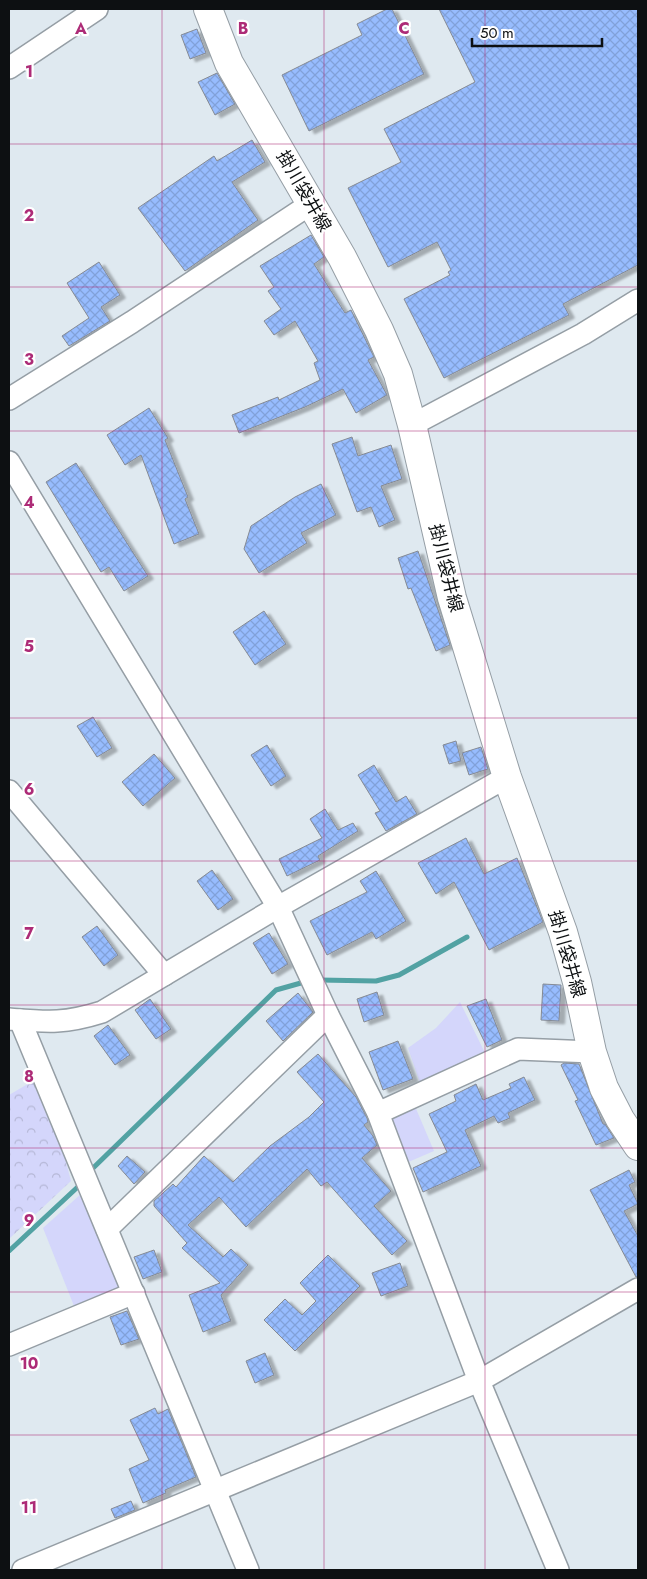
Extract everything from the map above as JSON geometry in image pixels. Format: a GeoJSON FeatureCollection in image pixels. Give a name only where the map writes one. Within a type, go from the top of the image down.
{"type":"FeatureCollection","features":[{"type":"Feature","properties":{"kind":"main road","name":"掛川袋井線"},"geometry":{"type":"LineString","coordinates":[[208,9],[230,63],[312,203],[379,330],[398,374],[412,425],[452,598],[507,777],[563,932],[577,982],[592,1052],[604,1088],[620,1119],[638,1146]]}},
{"type":"Feature","properties":{"kind":"street"},"geometry":{"type":"LineString","coordinates":[[9,68],[97,9]]}},
{"type":"Feature","properties":{"kind":"street"},"geometry":{"type":"LineString","coordinates":[[9,399],[132,322],[312,203]]}},
{"type":"Feature","properties":{"kind":"street"},"geometry":{"type":"LineString","coordinates":[[412,425],[583,334],[638,300]]}},
{"type":"Feature","properties":{"kind":"street"},"geometry":{"type":"LineString","coordinates":[[9,462],[278,908],[328,1015],[378,1113],[479,1381],[558,1570]]}},
{"type":"Feature","properties":{"kind":"street"},"geometry":{"type":"LineString","coordinates":[[248,1570],[107,1229],[14,1019],[49,1022],[75,1021],[102,1012],[278,908],[507,777]]}},
{"type":"Feature","properties":{"kind":"street"},"geometry":{"type":"LineString","coordinates":[[9,791],[164,975]]}},
{"type":"Feature","properties":{"kind":"street"},"geometry":{"type":"LineString","coordinates":[[107,1229],[328,1015]]}},
{"type":"Feature","properties":{"kind":"street"},"geometry":{"type":"LineString","coordinates":[[378,1113],[518,1049],[592,1052]]}},
{"type":"Feature","properties":{"kind":"street"},"geometry":{"type":"LineString","coordinates":[[23,1570],[479,1381],[638,1289]]}},
{"type":"Feature","properties":{"kind":"street"},"geometry":{"type":"LineString","coordinates":[[9,1346],[134,1293]]}},
{"type":"Feature","properties":{"kind":"green space"},"geometry":{"type":"Polygon","coordinates":[[[460,1002],[486,1055],[420,1083],[408,1048],[436,1028],[460,1002]]]}},
{"type":"Feature","properties":{"kind":"green space"},"geometry":{"type":"Polygon","coordinates":[[[43,1075],[71,1181],[9,1239],[9,1095],[43,1075]]]}},
{"type":"Feature","properties":{"kind":"green space"},"geometry":{"type":"Polygon","coordinates":[[[414,1104],[434,1151],[406,1163],[385,1116],[414,1104]]]}},
{"type":"Feature","properties":{"kind":"green space"},"geometry":{"type":"Polygon","coordinates":[[[81,1194],[122,1289],[76,1311],[43,1228],[81,1194]]]}},
{"type":"Feature","properties":{"kind":"building"},"geometry":{"type":"Polygon","coordinates":[[[387,9],[392,9],[424,74],[309,131],[282,75],[362,35],[357,24],[387,9]]]}},
{"type":"Feature","properties":{"kind":"building"},"geometry":{"type":"Polygon","coordinates":[[[439,9],[638,9],[638,265],[563,304],[569,315],[444,378],[404,299],[450,275],[448,272],[451,270],[437,242],[388,267],[348,188],[401,162],[384,129],[475,82],[439,9]]]}},
{"type":"Feature","properties":{"kind":"building"},"geometry":{"type":"Polygon","coordinates":[[[197,29],[206,53],[190,59],[181,35],[197,29]]]}},
{"type":"Feature","properties":{"kind":"building"},"geometry":{"type":"Polygon","coordinates":[[[217,73],[235,104],[215,115],[198,82],[217,73]]]}},
{"type":"Feature","properties":{"kind":"building"},"geometry":{"type":"Polygon","coordinates":[[[252,140],[265,162],[232,182],[258,220],[185,271],[138,208],[214,156],[217,161],[252,140]]]}},
{"type":"Feature","properties":{"kind":"building"},"geometry":{"type":"Polygon","coordinates":[[[311,235],[324,257],[314,264],[345,313],[351,310],[374,357],[368,360],[387,395],[356,413],[343,389],[305,407],[239,433],[232,415],[278,397],[279,400],[320,380],[314,363],[318,361],[295,321],[274,335],[264,321],[281,309],[268,291],[274,287],[260,266],[311,235]]]}},
{"type":"Feature","properties":{"kind":"building"},"geometry":{"type":"Polygon","coordinates":[[[99,262],[120,295],[101,307],[110,321],[69,346],[62,336],[89,318],[67,283],[99,262]]]}},
{"type":"Feature","properties":{"kind":"building"},"geometry":{"type":"Polygon","coordinates":[[[149,408],[168,438],[165,440],[188,497],[185,499],[199,534],[174,544],[141,455],[125,465],[107,435],[149,408]]]}},
{"type":"Feature","properties":{"kind":"building"},"geometry":{"type":"Polygon","coordinates":[[[352,437],[358,456],[391,445],[402,479],[381,486],[395,520],[379,527],[371,507],[357,512],[332,444],[352,437]]]}},
{"type":"Feature","properties":{"kind":"building"},"geometry":{"type":"Polygon","coordinates":[[[76,463],[148,576],[124,591],[109,567],[101,572],[46,482],[76,463]]]}},
{"type":"Feature","properties":{"kind":"building"},"geometry":{"type":"Polygon","coordinates":[[[321,484],[336,515],[301,533],[307,543],[259,573],[244,549],[251,526],[295,497],[321,484]]]}},
{"type":"Feature","properties":{"kind":"building"},"geometry":{"type":"Polygon","coordinates":[[[418,551],[450,645],[436,651],[411,588],[408,589],[398,558],[418,551]]]}},
{"type":"Feature","properties":{"kind":"building"},"geometry":{"type":"Polygon","coordinates":[[[264,611],[286,644],[255,665],[233,632],[264,611]]]}},
{"type":"Feature","properties":{"kind":"building"},"geometry":{"type":"Polygon","coordinates":[[[93,717],[112,748],[97,757],[77,726],[93,717]]]}},
{"type":"Feature","properties":{"kind":"building"},"geometry":{"type":"Polygon","coordinates":[[[456,741],[461,761],[449,764],[443,745],[456,741]]]}},
{"type":"Feature","properties":{"kind":"building"},"geometry":{"type":"Polygon","coordinates":[[[267,745],[286,776],[271,786],[251,755],[267,745]]]}},
{"type":"Feature","properties":{"kind":"building"},"geometry":{"type":"Polygon","coordinates":[[[481,747],[488,769],[469,775],[462,753],[481,747]]]}},
{"type":"Feature","properties":{"kind":"building"},"geometry":{"type":"Polygon","coordinates":[[[154,754],[175,778],[143,806],[122,782],[154,754]]]}},
{"type":"Feature","properties":{"kind":"building"},"geometry":{"type":"Polygon","coordinates":[[[374,765],[396,802],[406,796],[417,814],[386,831],[375,813],[380,811],[358,775],[374,765]]]}},
{"type":"Feature","properties":{"kind":"building"},"geometry":{"type":"Polygon","coordinates":[[[325,809],[338,830],[353,823],[358,831],[318,856],[320,860],[287,876],[279,859],[322,838],[310,819],[325,809]]]}},
{"type":"Feature","properties":{"kind":"building"},"geometry":{"type":"Polygon","coordinates":[[[466,838],[484,874],[517,858],[543,922],[489,950],[454,882],[436,894],[418,863],[466,838]]]}},
{"type":"Feature","properties":{"kind":"building"},"geometry":{"type":"Polygon","coordinates":[[[212,870],[233,899],[218,910],[197,881],[212,870]]]}},
{"type":"Feature","properties":{"kind":"building"},"geometry":{"type":"Polygon","coordinates":[[[376,871],[406,921],[376,939],[372,932],[327,955],[310,921],[367,892],[360,881],[376,871]]]}},
{"type":"Feature","properties":{"kind":"building"},"geometry":{"type":"Polygon","coordinates":[[[97,926],[118,955],[104,966],[82,937],[97,926]]]}},
{"type":"Feature","properties":{"kind":"building"},"geometry":{"type":"Polygon","coordinates":[[[269,933],[288,964],[272,974],[253,943],[269,933]]]}},
{"type":"Feature","properties":{"kind":"building"},"geometry":{"type":"Polygon","coordinates":[[[543,984],[561,985],[559,1021],[541,1020],[543,984]]]}},
{"type":"Feature","properties":{"kind":"building"},"geometry":{"type":"Polygon","coordinates":[[[377,992],[384,1015],[364,1022],[357,999],[377,992]]]}},
{"type":"Feature","properties":{"kind":"building"},"geometry":{"type":"Polygon","coordinates":[[[298,993],[313,1012],[283,1041],[266,1021],[298,993]]]}},
{"type":"Feature","properties":{"kind":"building"},"geometry":{"type":"Polygon","coordinates":[[[150,999],[171,1029],[156,1039],[135,1010],[150,999]]]}},
{"type":"Feature","properties":{"kind":"building"},"geometry":{"type":"Polygon","coordinates":[[[486,999],[502,1040],[487,1047],[467,1006],[486,999]]]}},
{"type":"Feature","properties":{"kind":"building"},"geometry":{"type":"Polygon","coordinates":[[[108,1025],[130,1055],[115,1065],[94,1036],[108,1025]]]}},
{"type":"Feature","properties":{"kind":"building"},"geometry":{"type":"Polygon","coordinates":[[[398,1041],[413,1079],[383,1090],[369,1052],[398,1041]]]}},
{"type":"Feature","properties":{"kind":"building"},"geometry":{"type":"Polygon","coordinates":[[[318,1054],[356,1097],[367,1118],[368,1122],[364,1125],[373,1136],[377,1145],[362,1158],[391,1191],[374,1206],[407,1241],[392,1255],[327,1182],[321,1186],[307,1169],[246,1227],[219,1197],[188,1225],[223,1257],[231,1249],[248,1265],[221,1295],[231,1321],[203,1332],[189,1295],[220,1283],[182,1248],[187,1243],[154,1206],[154,1201],[173,1184],[176,1187],[204,1156],[233,1182],[270,1146],[309,1117],[324,1102],[297,1072],[318,1054]]]}},
{"type":"Feature","properties":{"kind":"building"},"geometry":{"type":"Polygon","coordinates":[[[564,1063],[579,1064],[603,1124],[605,1124],[614,1138],[596,1145],[575,1101],[578,1100],[561,1065],[564,1063]]]}},
{"type":"Feature","properties":{"kind":"building"},"geometry":{"type":"Polygon","coordinates":[[[524,1077],[535,1100],[508,1113],[510,1118],[498,1123],[494,1116],[465,1130],[481,1166],[423,1192],[413,1168],[447,1152],[429,1114],[456,1101],[454,1095],[476,1084],[483,1100],[511,1088],[509,1084],[524,1077]]]}},
{"type":"Feature","properties":{"kind":"building"},"geometry":{"type":"Polygon","coordinates":[[[127,1156],[145,1172],[134,1184],[118,1166],[127,1156]]]}},
{"type":"Feature","properties":{"kind":"building"},"geometry":{"type":"Polygon","coordinates":[[[629,1170],[635,1182],[629,1185],[638,1204],[624,1211],[638,1236],[638,1277],[636,1277],[590,1190],[629,1170]]]}},
{"type":"Feature","properties":{"kind":"building"},"geometry":{"type":"Polygon","coordinates":[[[154,1250],[162,1272],[143,1279],[134,1257],[154,1250]]]}},
{"type":"Feature","properties":{"kind":"building"},"geometry":{"type":"Polygon","coordinates":[[[328,1255],[360,1286],[295,1351],[264,1320],[285,1299],[302,1315],[316,1301],[300,1283],[328,1255]]]}},
{"type":"Feature","properties":{"kind":"building"},"geometry":{"type":"Polygon","coordinates":[[[400,1263],[408,1286],[381,1296],[372,1273],[400,1263]]]}},
{"type":"Feature","properties":{"kind":"building"},"geometry":{"type":"Polygon","coordinates":[[[127,1311],[139,1339],[121,1345],[110,1317],[127,1311]]]}},
{"type":"Feature","properties":{"kind":"building"},"geometry":{"type":"Polygon","coordinates":[[[265,1353],[274,1375],[255,1383],[246,1361],[265,1353]]]}},
{"type":"Feature","properties":{"kind":"building"},"geometry":{"type":"Polygon","coordinates":[[[155,1408],[158,1414],[168,1409],[196,1477],[165,1490],[166,1493],[143,1503],[129,1469],[149,1460],[130,1420],[155,1408]]]}},
{"type":"Feature","properties":{"kind":"building"},"geometry":{"type":"Polygon","coordinates":[[[131,1501],[135,1510],[115,1518],[111,1509],[131,1501]]]}},
{"type":"Feature","properties":{"kind":"waterway"},"geometry":{"type":"LineString","coordinates":[[319,980],[376,981],[399,975],[467,937]]}},
{"type":"Feature","properties":{"kind":"waterway"},"geometry":{"type":"LineString","coordinates":[[89,1172],[276,990],[308,981]]}},
{"type":"Feature","properties":{"kind":"waterway"},"geometry":{"type":"LineString","coordinates":[[9,1251],[82,1183]]}}]}
